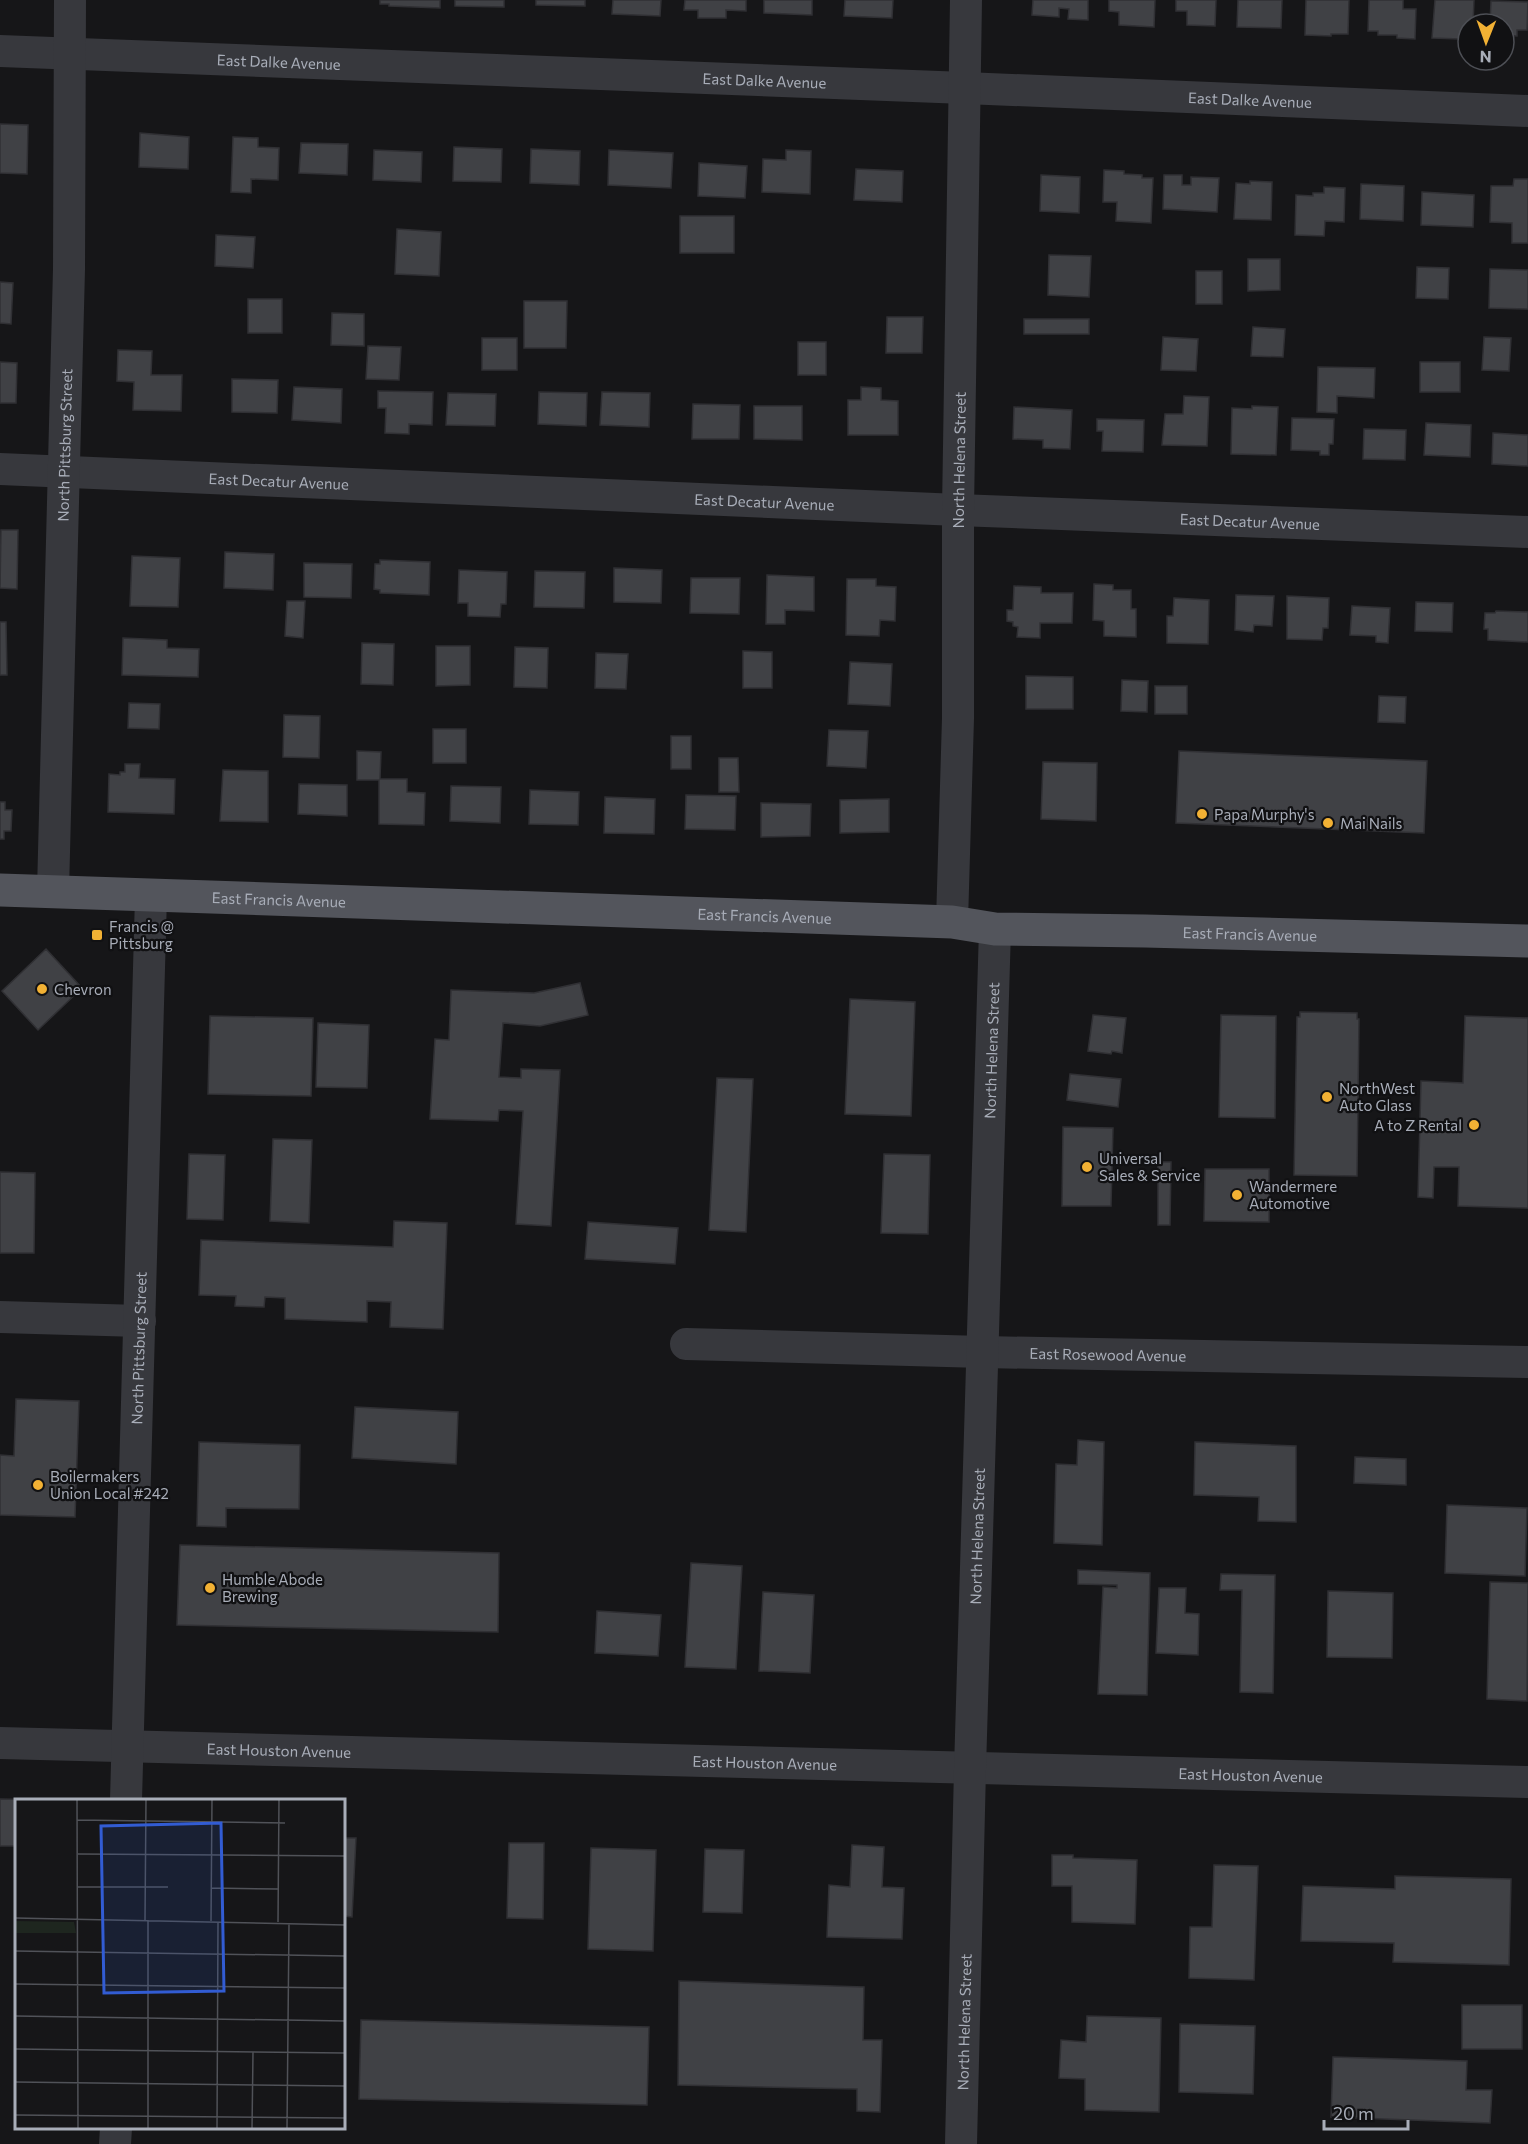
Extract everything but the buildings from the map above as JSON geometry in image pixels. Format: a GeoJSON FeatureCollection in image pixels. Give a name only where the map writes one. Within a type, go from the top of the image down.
{"type":"FeatureCollection","features":[{"type":"Feature","properties":{"kind":"main road","name":"East Francis Avenue"},"geometry":{"type":"LineString","coordinates":[[0,890],[952,922],[995,929],[1528,941]]}},
{"type":"Feature","properties":{"kind":"street","name":"North Pittsburg Street"},"geometry":{"type":"LineString","coordinates":[[53,891],[69,269],[68,53],[70,0]]}},
{"type":"Feature","properties":{"kind":"street","name":"North Helena Street"},"geometry":{"type":"LineString","coordinates":[[952,922],[958,718],[958,510],[966,0]]}},
{"type":"Feature","properties":{"kind":"street","name":"East Dalke Avenue"},"geometry":{"type":"LineString","coordinates":[[0,51],[1528,111]]}},
{"type":"Feature","properties":{"kind":"street","name":"East Decatur Avenue"},"geometry":{"type":"LineString","coordinates":[[0,469],[1528,532]]}},
{"type":"Feature","properties":{"kind":"street","name":"North Pittsburg Street"},"geometry":{"type":"LineString","coordinates":[[126,1799],[151,896]]}},
{"type":"Feature","properties":{"kind":"street","name":"North Helena Street"},"geometry":{"type":"LineString","coordinates":[[961,2144],[995,929]]}},
{"type":"Feature","properties":{"kind":"street"},"geometry":{"type":"LineString","coordinates":[[0,1317],[140,1321]]}},
{"type":"Feature","properties":{"kind":"street","name":"East Rosewood Avenue"},"geometry":{"type":"LineString","coordinates":[[686,1344],[1528,1362]]}},
{"type":"Feature","properties":{"kind":"street","name":"East Houston Avenue"},"geometry":{"type":"LineString","coordinates":[[0,1743],[1528,1782]]}},
{"type":"Feature","properties":{"kind":"street"},"geometry":{"type":"LineString","coordinates":[[115,2144],[116,2129]]}},
{"type":"Feature","properties":{"kind":"place","name":"Papa Murphy's"},"geometry":{"type":"Point","coordinates":[1202,814]}},
{"type":"Feature","properties":{"kind":"place","name":"Mai Nails"},"geometry":{"type":"Point","coordinates":[1328,823]}},
{"type":"Feature","properties":{"kind":"place","name":"Francis @ Pittsburg"},"geometry":{"type":"Point","coordinates":[97,935]}},
{"type":"Feature","properties":{"kind":"place","name":"Chevron"},"geometry":{"type":"Point","coordinates":[42,989]}},
{"type":"Feature","properties":{"kind":"place","name":"NorthWest Auto Glass"},"geometry":{"type":"Point","coordinates":[1327,1097]}},
{"type":"Feature","properties":{"kind":"place","name":"A to Z Rental"},"geometry":{"type":"Point","coordinates":[1474,1125]}},
{"type":"Feature","properties":{"kind":"place","name":"Universal Sales & Service"},"geometry":{"type":"Point","coordinates":[1087,1167]}},
{"type":"Feature","properties":{"kind":"place","name":"Wandermere Automotive"},"geometry":{"type":"Point","coordinates":[1237,1195]}},
{"type":"Feature","properties":{"kind":"place","name":"Boilermakers Union Local #242"},"geometry":{"type":"Point","coordinates":[38,1485]}},
{"type":"Feature","properties":{"kind":"place","name":"Humble Abode Brewing"},"geometry":{"type":"Point","coordinates":[210,1588]}}]}
